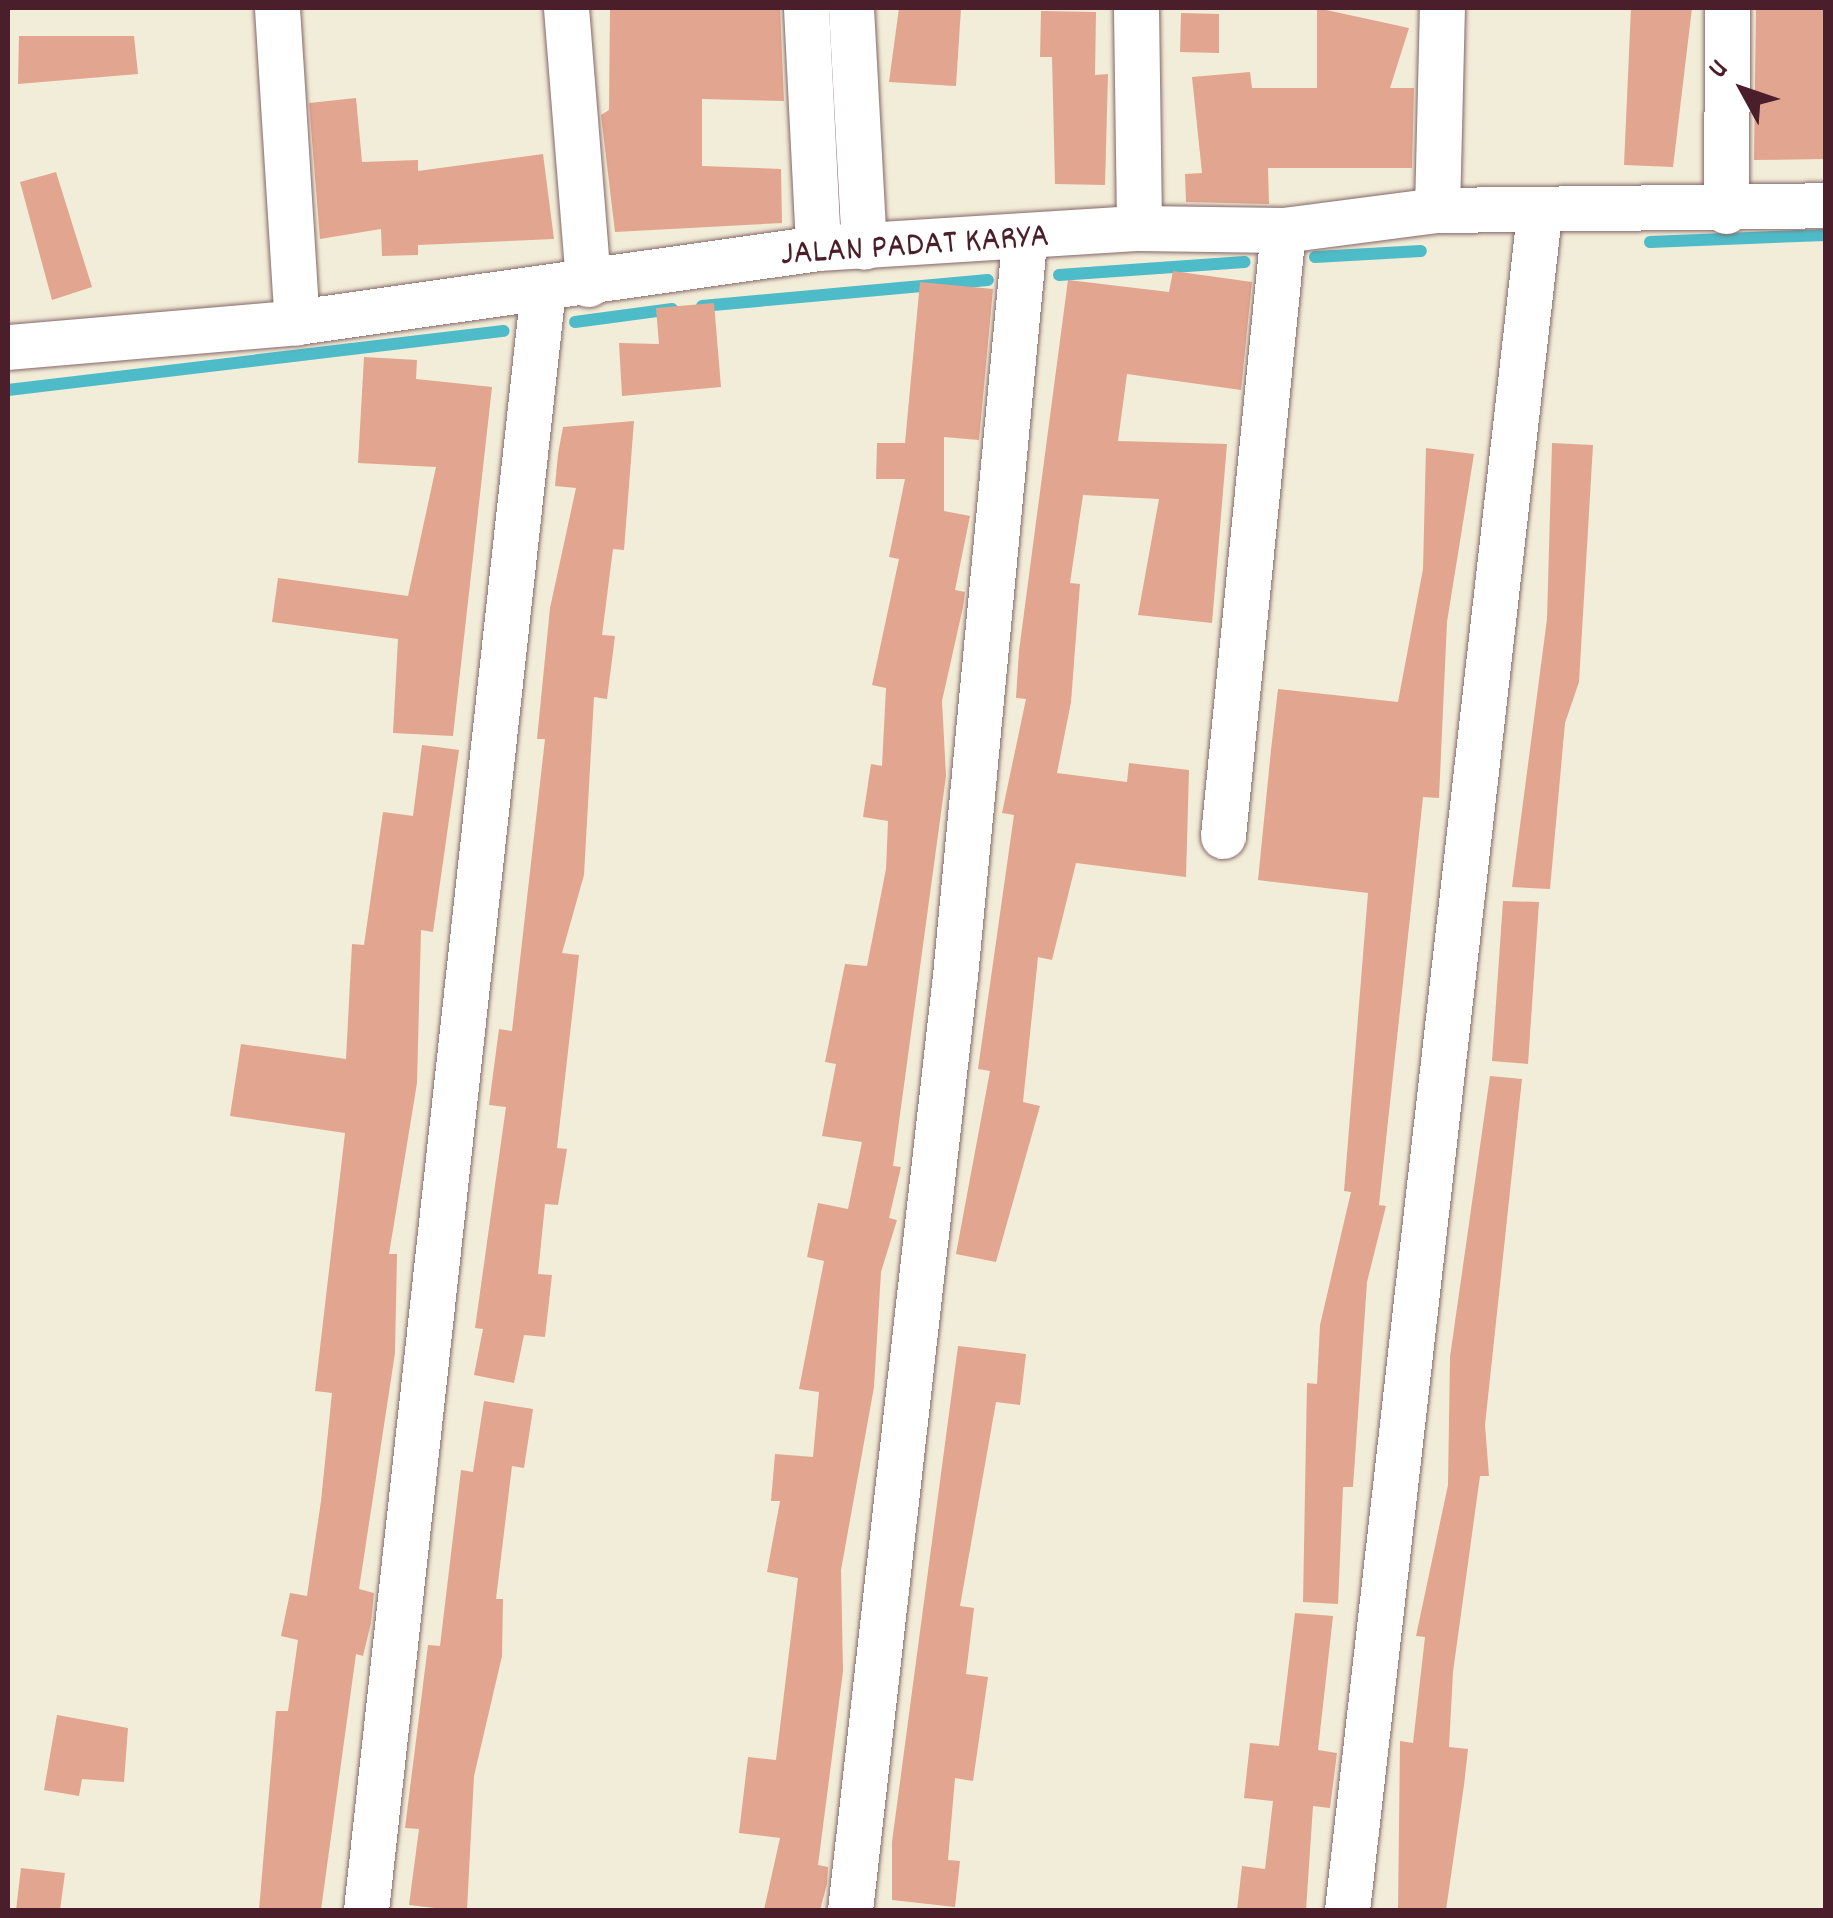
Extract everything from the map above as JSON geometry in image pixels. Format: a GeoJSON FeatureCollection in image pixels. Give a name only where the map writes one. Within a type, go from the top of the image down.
{"type":"FeatureCollection","features":[{"type":"Feature","properties":{"kind":"street"},"geometry":{"type":"LineString","coordinates":[[278,8],[298,322]]}},
{"type":"Feature","properties":{"kind":"street"},"geometry":{"type":"LineString","coordinates":[[566,8],[588,284]]}},
{"type":"Feature","properties":{"kind":"street"},"geometry":{"type":"LineString","coordinates":[[806,8],[818,248]]}},
{"type":"Feature","properties":{"kind":"street"},"geometry":{"type":"LineString","coordinates":[[851,8],[864,247]]}},
{"type":"Feature","properties":{"kind":"street"},"geometry":{"type":"LineString","coordinates":[[1136,8],[1139,228]]}},
{"type":"Feature","properties":{"kind":"street"},"geometry":{"type":"LineString","coordinates":[[1437,210],[1442,8]]}},
{"type":"Feature","properties":{"kind":"street"},"geometry":{"type":"LineString","coordinates":[[1726,8],[1726,211]]}},
{"type":"Feature","properties":{"kind":"street","name":"JALAN PADAT KARYA"},"geometry":{"type":"LineString","coordinates":[[8,346],[298,322],[588,284],[818,248],[1024,242],[1139,228],[1283,230],[1437,210],[1539,214],[1826,206]]}},
{"type":"Feature","properties":{"kind":"street"},"geometry":{"type":"LineString","coordinates":[[1347,1910],[1539,214]]}},
{"type":"Feature","properties":{"kind":"street"},"geometry":{"type":"LineString","coordinates":[[1222,836],[1283,230]]}},
{"type":"Feature","properties":{"kind":"street"},"geometry":{"type":"LineString","coordinates":[[850,1910],[955,976],[1024,242]]}},
{"type":"Feature","properties":{"kind":"street"},"geometry":{"type":"LineString","coordinates":[[366,1910],[543,288]]}},
{"type":"Feature","properties":{"kind":"building"},"geometry":{"type":"Polygon","coordinates":[[[610,8],[780,8],[784,101],[702,99],[702,166],[781,169],[782,223],[615,232],[601,115],[609,110],[610,8]]]}},
{"type":"Feature","properties":{"kind":"building"},"geometry":{"type":"Polygon","coordinates":[[[899,8],[961,8],[956,86],[889,82],[899,8]]]}},
{"type":"Feature","properties":{"kind":"building"},"geometry":{"type":"Polygon","coordinates":[[[1317,8],[1409,28],[1390,88],[1414,88],[1412,168],[1268,168],[1269,204],[1186,202],[1185,174],[1202,173],[1192,77],[1250,72],[1252,88],[1317,88],[1317,8]]]}},
{"type":"Feature","properties":{"kind":"building"},"geometry":{"type":"Polygon","coordinates":[[[1631,8],[1692,8],[1673,167],[1624,165],[1631,8]]]}},
{"type":"Feature","properties":{"kind":"building"},"geometry":{"type":"Polygon","coordinates":[[[1756,8],[1826,8],[1826,159],[1754,160],[1756,8]]]}},
{"type":"Feature","properties":{"kind":"building"},"geometry":{"type":"Polygon","coordinates":[[[1041,11],[1096,12],[1095,75],[1108,74],[1105,185],[1055,184],[1052,57],[1040,57],[1041,11]]]}},
{"type":"Feature","properties":{"kind":"building"},"geometry":{"type":"Polygon","coordinates":[[[1181,13],[1219,14],[1219,53],[1180,52],[1181,13]]]}},
{"type":"Feature","properties":{"kind":"building"},"geometry":{"type":"Polygon","coordinates":[[[19,36],[134,36],[138,74],[18,84],[19,36]]]}},
{"type":"Feature","properties":{"kind":"building"},"geometry":{"type":"Polygon","coordinates":[[[356,98],[362,162],[418,160],[418,171],[543,154],[554,239],[418,245],[418,255],[382,256],[381,229],[320,239],[309,103],[356,98]]]}},
{"type":"Feature","properties":{"kind":"building"},"geometry":{"type":"Polygon","coordinates":[[[56,172],[92,287],[52,300],[20,182],[56,172]]]}},
{"type":"Feature","properties":{"kind":"building"},"geometry":{"type":"Polygon","coordinates":[[[1173,271],[1252,282],[1241,390],[1127,374],[1118,441],[1227,444],[1212,623],[1138,615],[1159,499],[1083,495],[1070,583],[1080,584],[1071,702],[1057,773],[1127,782],[1129,763],[1189,770],[1186,877],[1076,863],[1052,960],[1038,957],[1023,1102],[1040,1106],[996,1262],[956,1254],[990,1071],[978,1069],[1014,815],[1002,813],[1026,699],[1016,698],[1019,651],[1068,280],[1169,292],[1173,271]]]}},
{"type":"Feature","properties":{"kind":"building"},"geometry":{"type":"Polygon","coordinates":[[[920,282],[993,289],[979,440],[944,437],[944,511],[970,516],[955,590],[965,592],[942,701],[946,776],[893,1166],[901,1167],[889,1218],[897,1220],[881,1272],[874,1387],[841,1570],[843,1671],[818,1865],[828,1867],[827,1884],[820,1910],[764,1910],[780,1838],[739,1833],[748,1757],[776,1760],[798,1578],[767,1572],[780,1501],[771,1501],[775,1454],[813,1457],[819,1392],[799,1389],[824,1261],[807,1257],[818,1203],[848,1209],[862,1142],[822,1136],[836,1064],[825,1062],[845,964],[867,966],[886,869],[888,821],[863,817],[871,764],[882,766],[886,688],[872,685],[899,559],[889,557],[905,479],[876,479],[877,443],[905,443],[920,282]]]}},
{"type":"Feature","properties":{"kind":"building"},"geometry":{"type":"Polygon","coordinates":[[[714,303],[721,387],[622,396],[619,343],[659,344],[656,308],[714,303]]]}},
{"type":"Feature","properties":{"kind":"building"},"geometry":{"type":"Polygon","coordinates":[[[364,357],[417,360],[416,379],[492,387],[453,736],[393,733],[398,639],[272,622],[278,578],[408,596],[436,467],[358,463],[364,357]]]}},
{"type":"Feature","properties":{"kind":"building"},"geometry":{"type":"Polygon","coordinates":[[[634,421],[624,550],[613,549],[602,635],[615,636],[607,699],[594,697],[584,875],[562,953],[579,955],[557,1148],[567,1149],[558,1205],[545,1204],[538,1274],[552,1275],[545,1337],[524,1335],[514,1383],[474,1375],[483,1329],[475,1328],[506,1107],[489,1105],[499,1029],[512,1031],[545,739],[537,739],[550,608],[576,488],[555,486],[558,454],[563,427],[634,421]]]}},
{"type":"Feature","properties":{"kind":"building"},"geometry":{"type":"Polygon","coordinates":[[[1552,443],[1593,445],[1579,682],[1565,723],[1550,889],[1512,887],[1547,619],[1552,443]]]}},
{"type":"Feature","properties":{"kind":"building"},"geometry":{"type":"Polygon","coordinates":[[[1426,448],[1474,454],[1447,622],[1439,798],[1423,797],[1379,1205],[1386,1206],[1367,1282],[1353,1487],[1343,1487],[1338,1604],[1303,1602],[1307,1383],[1317,1384],[1320,1325],[1351,1192],[1344,1191],[1368,893],[1258,880],[1271,750],[1278,689],[1398,702],[1423,569],[1426,448]]]}},
{"type":"Feature","properties":{"kind":"building"},"geometry":{"type":"Polygon","coordinates":[[[422,745],[459,750],[433,932],[421,930],[417,1083],[389,1254],[397,1254],[395,1353],[359,1589],[374,1593],[371,1623],[363,1656],[356,1654],[321,1910],[259,1910],[276,1711],[288,1711],[298,1640],[281,1636],[290,1593],[307,1596],[321,1501],[332,1393],[315,1391],[345,1133],[230,1116],[241,1044],[346,1059],[352,944],[364,945],[383,812],[413,816],[422,745]]]}},
{"type":"Feature","properties":{"kind":"building"},"geometry":{"type":"Polygon","coordinates":[[[1503,901],[1539,902],[1528,1064],[1492,1061],[1503,901]]]}},
{"type":"Feature","properties":{"kind":"building"},"geometry":{"type":"Polygon","coordinates":[[[1490,1076],[1522,1079],[1485,1425],[1489,1476],[1480,1476],[1453,1672],[1449,1747],[1468,1749],[1446,1910],[1398,1910],[1400,1741],[1413,1743],[1425,1637],[1416,1636],[1448,1485],[1450,1357],[1490,1076]]]}},
{"type":"Feature","properties":{"kind":"building"},"geometry":{"type":"Polygon","coordinates":[[[958,1346],[1026,1354],[1020,1405],[996,1402],[960,1606],[974,1608],[966,1674],[988,1677],[973,1781],[955,1778],[948,1860],[960,1861],[955,1907],[892,1900],[892,1842],[958,1346]]]}},
{"type":"Feature","properties":{"kind":"building"},"geometry":{"type":"Polygon","coordinates":[[[484,1401],[533,1409],[524,1468],[512,1466],[496,1599],[503,1599],[502,1656],[474,1776],[467,1910],[452,1910],[409,1905],[419,1829],[405,1828],[428,1645],[440,1646],[461,1470],[473,1472],[484,1401]]]}},
{"type":"Feature","properties":{"kind":"building"},"geometry":{"type":"Polygon","coordinates":[[[1295,1613],[1333,1616],[1318,1750],[1337,1753],[1330,1808],[1313,1806],[1306,1910],[1237,1910],[1242,1866],[1265,1869],[1273,1801],[1244,1798],[1250,1743],[1279,1746],[1295,1613]]]}},
{"type":"Feature","properties":{"kind":"building"},"geometry":{"type":"Polygon","coordinates":[[[57,1715],[128,1728],[124,1782],[82,1779],[79,1796],[44,1790],[57,1715]]]}},
{"type":"Feature","properties":{"kind":"building"},"geometry":{"type":"Polygon","coordinates":[[[21,1868],[65,1873],[60,1910],[16,1910],[21,1868]]]}},
{"type":"Feature","properties":{"kind":"waterway"},"geometry":{"type":"LineString","coordinates":[[1650,242],[1826,235]]}},
{"type":"Feature","properties":{"kind":"waterway"},"geometry":{"type":"LineString","coordinates":[[1315,257],[1421,251]]}},
{"type":"Feature","properties":{"kind":"waterway"},"geometry":{"type":"LineString","coordinates":[[1059,275],[1245,262]]}},
{"type":"Feature","properties":{"kind":"waterway"},"geometry":{"type":"LineString","coordinates":[[702,306],[988,280]]}},
{"type":"Feature","properties":{"kind":"waterway"},"geometry":{"type":"LineString","coordinates":[[575,322],[672,309]]}},
{"type":"Feature","properties":{"kind":"waterway"},"geometry":{"type":"LineString","coordinates":[[8,390],[504,331]]}}]}
